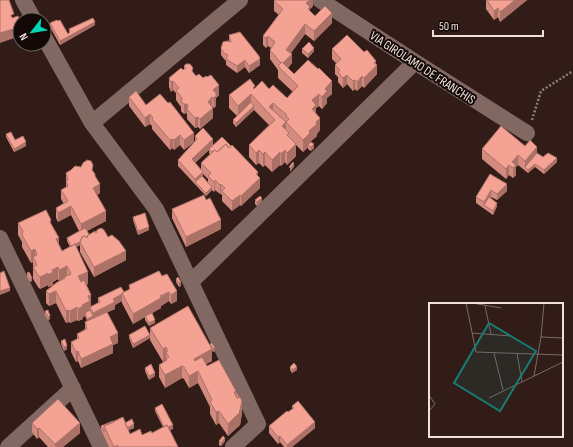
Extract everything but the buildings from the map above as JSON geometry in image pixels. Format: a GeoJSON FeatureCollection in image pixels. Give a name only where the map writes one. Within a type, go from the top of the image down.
{"type":"FeatureCollection","features":[{"type":"Feature","properties":{"kind":"street"},"geometry":{"type":"LineString","coordinates":[[23,0],[30,12]]}},
{"type":"Feature","properties":{"kind":"street"},"geometry":{"type":"LineString","coordinates":[[92,123],[240,0]]}},
{"type":"Feature","properties":{"kind":"street","name":"VIA GIROLAMO DE FRANCHIS"},"geometry":{"type":"LineString","coordinates":[[320,0],[527,133]]}},
{"type":"Feature","properties":{"kind":"street"},"geometry":{"type":"LineString","coordinates":[[52,51],[92,123],[156,210],[258,424],[233,447]]}},
{"type":"Feature","properties":{"kind":"street"},"geometry":{"type":"LineString","coordinates":[[191,282],[415,62]]}},
{"type":"Feature","properties":{"kind":"street"},"geometry":{"type":"LineString","coordinates":[[0,238],[101,447]]}},
{"type":"Feature","properties":{"kind":"street"},"geometry":{"type":"LineString","coordinates":[[8,447],[73,388]]}},
{"type":"Feature","properties":{"kind":"path"},"geometry":{"type":"LineString","coordinates":[[527,133],[542,91],[573,71]]}}]}
